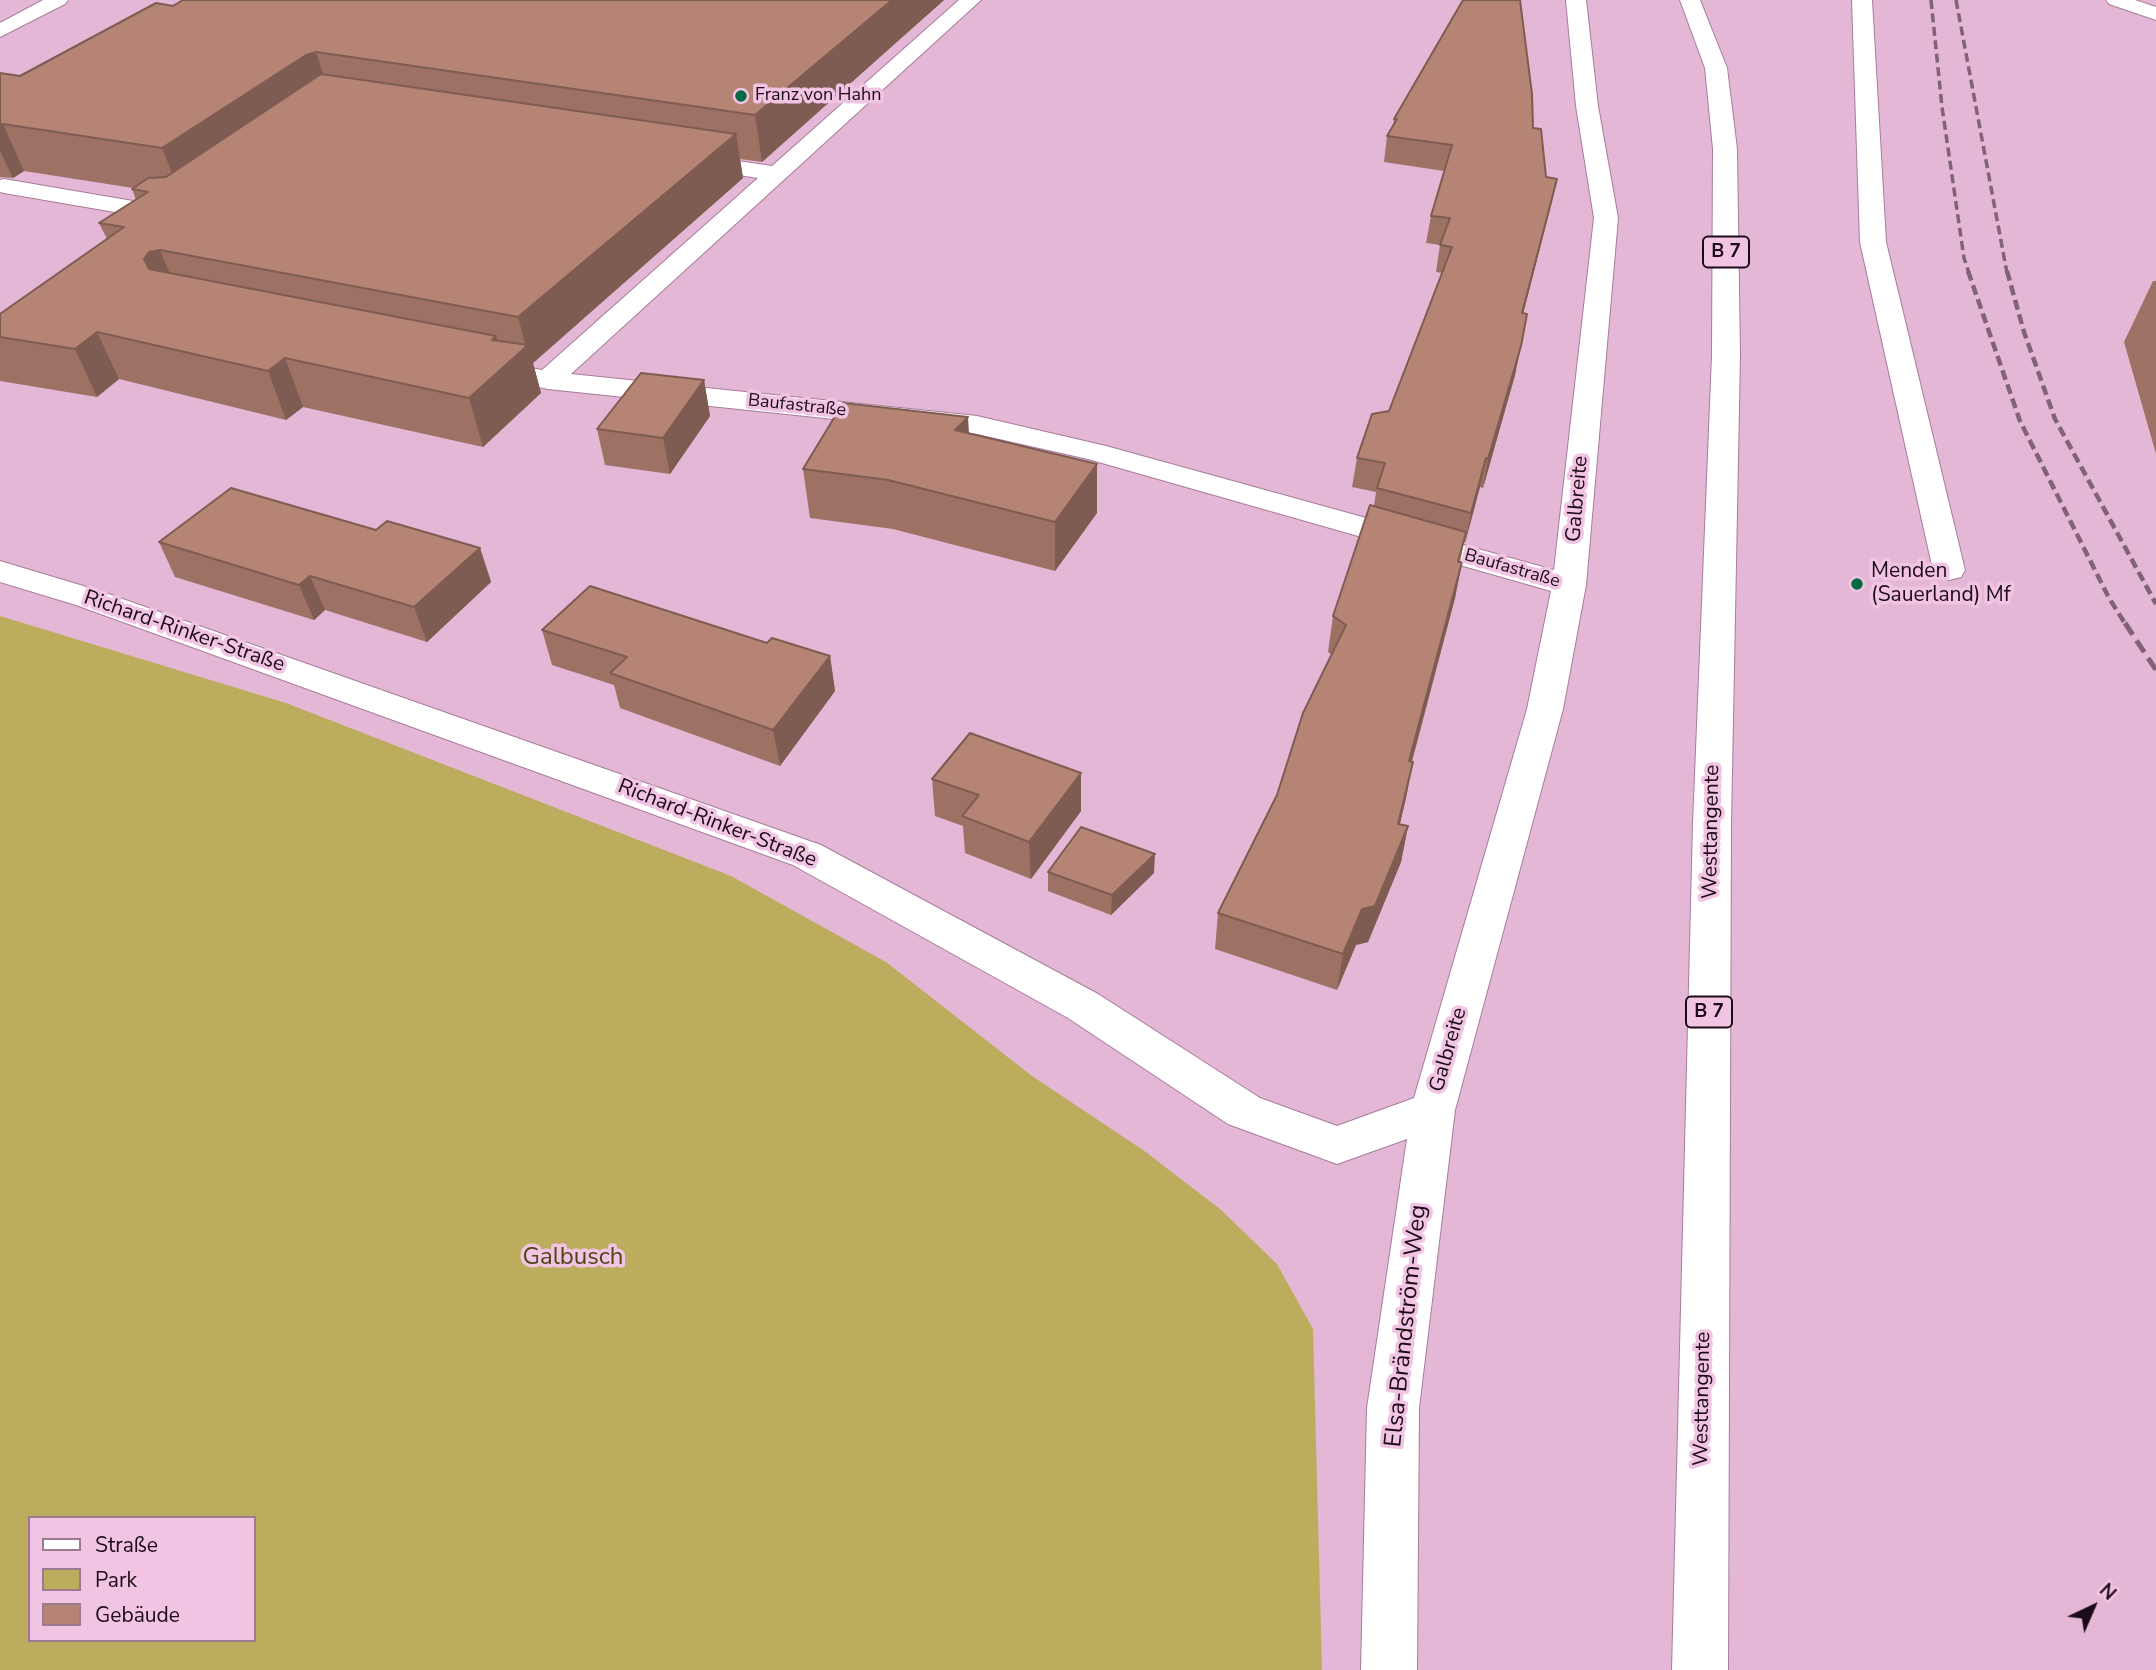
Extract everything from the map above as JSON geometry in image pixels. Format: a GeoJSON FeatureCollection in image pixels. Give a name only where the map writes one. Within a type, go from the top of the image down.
{"type":"FeatureCollection","features":[{"type":"Feature","properties":{"kind":"street"},"geometry":{"type":"LineString","coordinates":[[0,31],[58,0]]}},
{"type":"Feature","properties":{"kind":"street"},"geometry":{"type":"LineString","coordinates":[[940,0],[969,2]]}},
{"type":"Feature","properties":{"kind":"street","name":"Galbreite"},"geometry":{"type":"LineString","coordinates":[[1433,1110],[1545,709],[1570,585],[1606,218],[1587,106],[1576,0]]}},
{"type":"Feature","properties":{"kind":"street","name":"Westtangente"},"geometry":{"type":"LineString","coordinates":[[1690,0],[1716,68],[1726,176],[1726,355],[1711,837],[1700,1670]]}},
{"type":"Feature","properties":{"kind":"street"},"geometry":{"type":"LineString","coordinates":[[1862,0],[1873,242],[1950,570]]}},
{"type":"Feature","properties":{"kind":"street"},"geometry":{"type":"LineString","coordinates":[[2116,0],[2156,14]]}},
{"type":"Feature","properties":{"kind":"street"},"geometry":{"type":"LineString","coordinates":[[548,380],[969,2]]}},
{"type":"Feature","properties":{"kind":"street"},"geometry":{"type":"LineString","coordinates":[[668,158],[776,174]]}},
{"type":"Feature","properties":{"kind":"street"},"geometry":{"type":"LineString","coordinates":[[4,186],[173,215],[195,200]]}},
{"type":"Feature","properties":{"kind":"street","name":"Baufastraße"},"geometry":{"type":"LineString","coordinates":[[466,364],[548,380],[976,425],[1095,452],[1570,585]]}},
{"type":"Feature","properties":{"kind":"street","name":"Richard-Rinker-Straße"},"geometry":{"type":"LineString","coordinates":[[0,571],[88,598],[807,855],[1083,1006],[1244,1111],[1337,1145],[1433,1110]]}},
{"type":"Feature","properties":{"kind":"street","name":"Elsa-Brändström-Weg"},"geometry":{"type":"LineString","coordinates":[[1389,1670],[1393,1408],[1433,1110]]}},
{"type":"Feature","properties":{"kind":"green space","name":"Galbusch"},"geometry":{"type":"Polygon","coordinates":[[[0,616],[286,703],[731,876],[886,962],[1032,1076],[1143,1150],[1220,1209],[1277,1264],[1313,1329],[1322,1670],[0,1670],[0,616]]]}},
{"type":"Feature","properties":{"kind":"building"},"geometry":{"type":"Polygon","coordinates":[[[183,0],[892,0],[755,115],[316,52],[306,55],[162,148],[0,125],[0,73],[20,76],[156,3],[173,6],[183,0]]]}},
{"type":"Feature","properties":{"kind":"building"},"geometry":{"type":"Polygon","coordinates":[[[1463,0],[1520,0],[1532,94],[1533,128],[1541,129],[1546,177],[1557,179],[1522,313],[1527,314],[1521,346],[1471,513],[1377,488],[1385,463],[1357,458],[1372,414],[1389,411],[1452,247],[1440,245],[1450,218],[1431,216],[1452,145],[1387,136],[1397,119],[1394,119],[1463,0]]]}},
{"type":"Feature","properties":{"kind":"building"},"geometry":{"type":"Polygon","coordinates":[[[321,74],[736,134],[518,317],[160,250],[149,252],[144,259],[149,269],[496,336],[492,340],[528,345],[469,398],[285,358],[268,371],[97,332],[75,349],[0,337],[0,314],[124,227],[99,223],[148,192],[132,189],[148,178],[166,177],[321,74]]]}},
{"type":"Feature","properties":{"kind":"building"},"geometry":{"type":"Polygon","coordinates":[[[641,373],[704,380],[663,438],[597,429],[641,373]]]}},
{"type":"Feature","properties":{"kind":"building"},"geometry":{"type":"Polygon","coordinates":[[[843,403],[968,417],[955,430],[1097,464],[1055,522],[888,480],[803,469],[843,403]]]}},
{"type":"Feature","properties":{"kind":"building"},"geometry":{"type":"Polygon","coordinates":[[[231,488],[376,530],[387,521],[480,548],[414,607],[310,576],[299,585],[159,542],[231,488]]]}},
{"type":"Feature","properties":{"kind":"building"},"geometry":{"type":"Polygon","coordinates":[[[1370,505],[1466,532],[1458,562],[1462,562],[1409,761],[1413,762],[1398,824],[1408,826],[1375,906],[1362,909],[1343,954],[1218,913],[1277,795],[1303,713],[1346,625],[1333,616],[1370,505]]]}},
{"type":"Feature","properties":{"kind":"building"},"geometry":{"type":"Polygon","coordinates":[[[590,586],[767,643],[772,638],[830,656],[773,730],[610,673],[627,657],[542,630],[590,586]]]}},
{"type":"Feature","properties":{"kind":"building"},"geometry":{"type":"Polygon","coordinates":[[[970,733],[1081,773],[1029,842],[962,816],[979,795],[932,779],[970,733]]]}},
{"type":"Feature","properties":{"kind":"building"},"geometry":{"type":"Polygon","coordinates":[[[1081,827],[1155,854],[1112,895],[1048,872],[1081,827]]]}},
{"type":"Feature","properties":{"kind":"railway"},"geometry":{"type":"LineString","coordinates":[[1931,0],[1942,107],[1964,258],[1969,273]]}},
{"type":"Feature","properties":{"kind":"railway"},"geometry":{"type":"LineString","coordinates":[[1956,0],[2007,273]]}},
{"type":"Feature","properties":{"kind":"railway"},"geometry":{"type":"LineString","coordinates":[[1968,271],[2020,421],[2109,598],[2126,625]]}},
{"type":"Feature","properties":{"kind":"railway"},"geometry":{"type":"LineString","coordinates":[[2007,271],[2024,332],[2055,419],[2156,604]]}},
{"type":"Feature","properties":{"kind":"railway"},"geometry":{"type":"LineString","coordinates":[[2125,623],[2156,670]]}},
{"type":"Feature","properties":{"kind":"place","name":"Franz von Hahn"},"geometry":{"type":"Point","coordinates":[741,96]}},
{"type":"Feature","properties":{"kind":"place","name":"Menden (Sauerland) Mf"},"geometry":{"type":"Point","coordinates":[1857,584]}}]}
